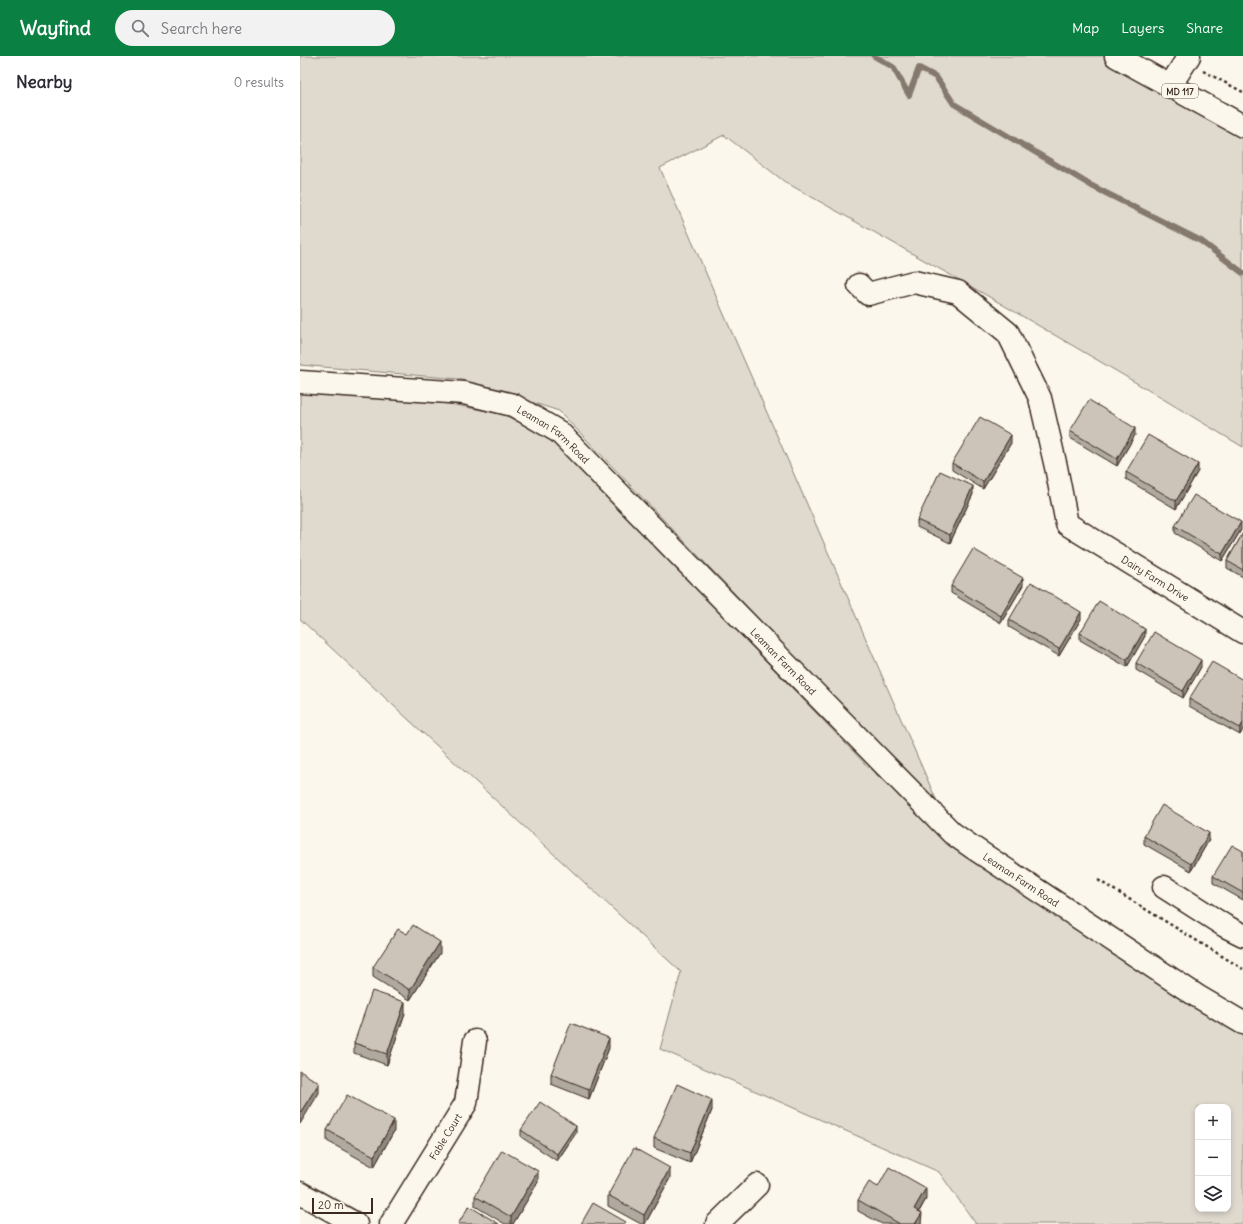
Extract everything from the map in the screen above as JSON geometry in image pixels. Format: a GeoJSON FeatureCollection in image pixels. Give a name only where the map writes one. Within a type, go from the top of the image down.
{"type":"FeatureCollection","features":[{"type":"Feature","properties":{"kind":"street","name":"MD 117"},"geometry":{"type":"LineString","coordinates":[[1116,56],[1243,126]]}},
{"type":"Feature","properties":{"kind":"street"},"geometry":{"type":"LineString","coordinates":[[1170,86],[1187,59]]}},
{"type":"Feature","properties":{"kind":"street","name":"Dairy Farm Drive"},"geometry":{"type":"LineString","coordinates":[[859,285],[868,294],[914,282],[958,292],[1008,333],[1040,398],[1067,524],[1243,632]]}},
{"type":"Feature","properties":{"kind":"street","name":"Leaman Farm Road"},"geometry":{"type":"LineString","coordinates":[[300,382],[464,393],[513,406],[559,432],[952,833],[1184,987],[1243,1023]]}},
{"type":"Feature","properties":{"kind":"street"},"geometry":{"type":"LineString","coordinates":[[1164,887],[1243,935]]}},
{"type":"Feature","properties":{"kind":"street","name":"Fable Court"},"geometry":{"type":"LineString","coordinates":[[391,1224],[466,1103],[475,1041]]}},
{"type":"Feature","properties":{"kind":"street"},"geometry":{"type":"LineString","coordinates":[[717,1224],[757,1185]]}},
{"type":"Feature","properties":{"kind":"street"},"geometry":{"type":"LineString","coordinates":[[300,1193],[356,1224]]}},
{"type":"Feature","properties":{"kind":"path"},"geometry":{"type":"LineString","coordinates":[[1187,59],[1243,92]]}},
{"type":"Feature","properties":{"kind":"path"},"geometry":{"type":"LineString","coordinates":[[1098,880],[1243,969]]}},
{"type":"Feature","properties":{"kind":"shaded area"},"geometry":{"type":"Polygon","coordinates":[[[300,56],[1116,56],[1243,126],[1243,447],[986,295],[785,182],[724,135],[660,168],[939,806],[559,411],[459,379],[300,365],[300,56]]]}},
{"type":"Feature","properties":{"kind":"shaded area"},"geometry":{"type":"Polygon","coordinates":[[[300,388],[450,404],[502,414],[551,437],[869,768],[963,853],[1243,1022],[1243,1224],[976,1224],[939,1172],[660,1049],[681,972],[300,619],[300,388]]]}},
{"type":"Feature","properties":{"kind":"building"},"geometry":{"type":"Polygon","coordinates":[[[1089,400],[1135,428],[1117,459],[1070,431],[1089,400]]]}},
{"type":"Feature","properties":{"kind":"building"},"geometry":{"type":"Polygon","coordinates":[[[980,417],[1011,435],[983,482],[952,463],[980,417]]]}},
{"type":"Feature","properties":{"kind":"building"},"geometry":{"type":"Polygon","coordinates":[[[1148,435],[1198,464],[1176,501],[1126,472],[1148,435]]]}},
{"type":"Feature","properties":{"kind":"building"},"geometry":{"type":"Polygon","coordinates":[[[940,471],[973,486],[950,535],[917,520],[940,471]]]}},
{"type":"Feature","properties":{"kind":"building"},"geometry":{"type":"Polygon","coordinates":[[[1194,495],[1241,522],[1222,554],[1175,526],[1194,495]]]}},
{"type":"Feature","properties":{"kind":"building"},"geometry":{"type":"Polygon","coordinates":[[[1243,533],[1243,570],[1227,561],[1243,533]]]}},
{"type":"Feature","properties":{"kind":"building"},"geometry":{"type":"Polygon","coordinates":[[[973,549],[1023,578],[1001,616],[951,586],[973,549]]]}},
{"type":"Feature","properties":{"kind":"building"},"geometry":{"type":"Polygon","coordinates":[[[1031,582],[1081,612],[1059,649],[1009,620],[1031,582]]]}},
{"type":"Feature","properties":{"kind":"building"},"geometry":{"type":"Polygon","coordinates":[[[1099,601],[1145,629],[1127,660],[1080,633],[1099,601]]]}},
{"type":"Feature","properties":{"kind":"building"},"geometry":{"type":"Polygon","coordinates":[[[1154,632],[1201,660],[1183,691],[1136,663],[1154,632]]]}},
{"type":"Feature","properties":{"kind":"building"},"geometry":{"type":"Polygon","coordinates":[[[1212,662],[1243,680],[1243,723],[1240,728],[1189,699],[1212,662]]]}},
{"type":"Feature","properties":{"kind":"building"},"geometry":{"type":"Polygon","coordinates":[[[1162,805],[1209,833],[1191,864],[1144,836],[1162,805]]]}},
{"type":"Feature","properties":{"kind":"building"},"geometry":{"type":"Polygon","coordinates":[[[1232,845],[1243,851],[1243,893],[1213,876],[1232,845]]]}},
{"type":"Feature","properties":{"kind":"building"},"geometry":{"type":"Polygon","coordinates":[[[413,925],[440,942],[410,990],[373,967],[398,929],[407,934],[413,925]]]}},
{"type":"Feature","properties":{"kind":"building"},"geometry":{"type":"Polygon","coordinates":[[[372,991],[405,1002],[387,1054],[354,1043],[372,991]]]}},
{"type":"Feature","properties":{"kind":"building"},"geometry":{"type":"Polygon","coordinates":[[[571,1023],[609,1038],[589,1089],[551,1074],[571,1023]]]}},
{"type":"Feature","properties":{"kind":"building"},"geometry":{"type":"Polygon","coordinates":[[[300,1071],[319,1083],[300,1113],[300,1071]]]}},
{"type":"Feature","properties":{"kind":"building"},"geometry":{"type":"Polygon","coordinates":[[[677,1084],[712,1100],[690,1153],[654,1138],[677,1084]]]}},
{"type":"Feature","properties":{"kind":"building"},"geometry":{"type":"Polygon","coordinates":[[[347,1095],[394,1120],[374,1156],[327,1130],[347,1095]]]}},
{"type":"Feature","properties":{"kind":"building"},"geometry":{"type":"Polygon","coordinates":[[[540,1102],[576,1126],[557,1154],[521,1130],[540,1102]]]}},
{"type":"Feature","properties":{"kind":"building"},"geometry":{"type":"Polygon","coordinates":[[[634,1148],[670,1168],[644,1215],[608,1195],[634,1148]]]}},
{"type":"Feature","properties":{"kind":"building"},"geometry":{"type":"Polygon","coordinates":[[[502,1150],[538,1171],[511,1217],[475,1196],[502,1150]]]}},
{"type":"Feature","properties":{"kind":"building"},"geometry":{"type":"Polygon","coordinates":[[[889,1167],[926,1188],[914,1209],[922,1213],[915,1224],[900,1224],[858,1200],[869,1182],[878,1187],[889,1167]]]}},
{"type":"Feature","properties":{"kind":"building"},"geometry":{"type":"Polygon","coordinates":[[[593,1203],[626,1222],[624,1224],[581,1224],[593,1203]]]}},
{"type":"Feature","properties":{"kind":"building"},"geometry":{"type":"Polygon","coordinates":[[[469,1206],[499,1224],[458,1224],[469,1206]]]}},
{"type":"Feature","properties":{"kind":"waterway"},"geometry":{"type":"LineString","coordinates":[[874,56],[893,67],[909,95],[919,68],[936,77],[954,104],[1092,186],[1201,241],[1243,273]]}}]}
